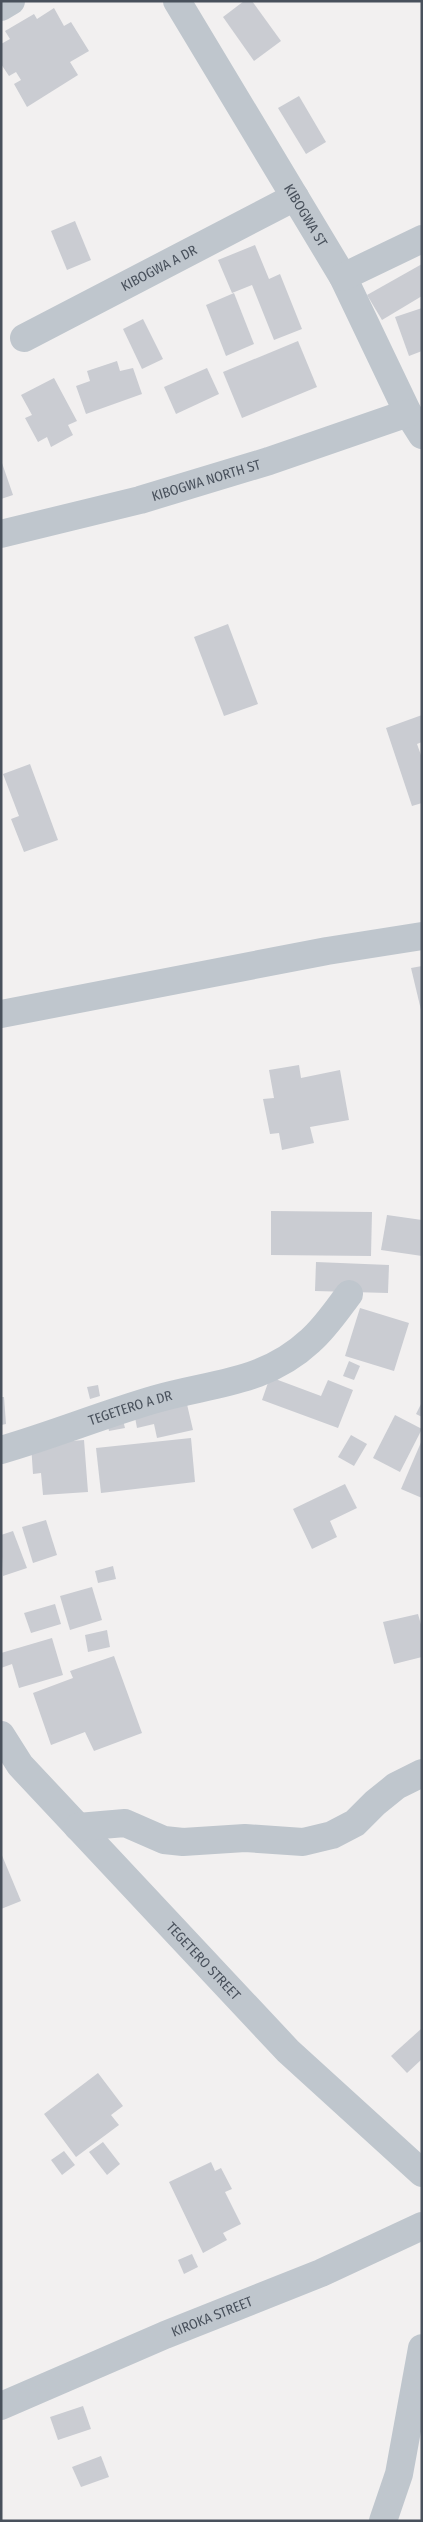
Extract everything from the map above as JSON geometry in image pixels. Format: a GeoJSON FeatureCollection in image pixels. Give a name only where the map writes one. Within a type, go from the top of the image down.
{"type":"FeatureCollection","features":[{"type":"Feature","properties":{"kind":"street"},"geometry":{"type":"LineString","coordinates":[[1,7],[11,1]]}},
{"type":"Feature","properties":{"kind":"street","name":"KIBOGWA ST"},"geometry":{"type":"LineString","coordinates":[[185,4],[343,277],[415,424]]}},
{"type":"Feature","properties":{"kind":"street","name":"KIBOGWA A DR"},"geometry":{"type":"LineString","coordinates":[[24,338],[295,197]]}},
{"type":"Feature","properties":{"kind":"street"},"geometry":{"type":"LineString","coordinates":[[343,277],[422,239]]}},
{"type":"Feature","properties":{"kind":"street","name":"KIBOGWA NORTH ST"},"geometry":{"type":"LineString","coordinates":[[1,534],[140,500],[270,461],[415,424]]}},
{"type":"Feature","properties":{"kind":"street"},"geometry":{"type":"LineString","coordinates":[[1,1014],[327,951],[422,936]]}},
{"type":"Feature","properties":{"kind":"street","name":"TEGETERO A DR"},"geometry":{"type":"LineString","coordinates":[[1,1450],[50,1436],[156,1398],[234,1382],[274,1367],[311,1341],[349,1294]]}},
{"type":"Feature","properties":{"kind":"street","name":"TEGETERO STREET"},"geometry":{"type":"LineString","coordinates":[[1,1735],[20,1765],[288,2051],[422,2173]]}},
{"type":"Feature","properties":{"kind":"street"},"geometry":{"type":"LineString","coordinates":[[78,1827],[125,1823],[164,1840],[183,1842],[245,1838],[303,1842],[332,1835],[355,1823],[375,1802],[396,1786],[422,1773]]}},
{"type":"Feature","properties":{"kind":"street","name":"KIROKA STREET"},"geometry":{"type":"LineString","coordinates":[[1,2406],[165,2335],[321,2273],[422,2226]]}},
{"type":"Feature","properties":{"kind":"street"},"geometry":{"type":"LineString","coordinates":[[383,2521],[399,2474],[422,2348]]}},
{"type":"Feature","properties":{"kind":"building"},"geometry":{"type":"Polygon","coordinates":[[[244,1],[252,1],[281,41],[254,61],[223,17],[244,1]]]}},
{"type":"Feature","properties":{"kind":"building"},"geometry":{"type":"Polygon","coordinates":[[[54,8],[64,26],[71,22],[89,51],[70,62],[78,75],[27,107],[14,84],[21,80],[16,72],[9,76],[1,64],[1,44],[10,39],[5,31],[34,14],[37,19],[54,8]]]}},
{"type":"Feature","properties":{"kind":"building"},"geometry":{"type":"Polygon","coordinates":[[[299,96],[326,142],[306,154],[278,108],[299,96]]]}},
{"type":"Feature","properties":{"kind":"building"},"geometry":{"type":"Polygon","coordinates":[[[75,221],[91,260],[67,270],[51,231],[75,221]]]}},
{"type":"Feature","properties":{"kind":"building"},"geometry":{"type":"Polygon","coordinates":[[[255,245],[269,279],[280,274],[302,329],[274,340],[252,285],[232,293],[218,260],[255,245]]]}},
{"type":"Feature","properties":{"kind":"building"},"geometry":{"type":"Polygon","coordinates":[[[422,264],[422,296],[382,320],[367,295],[422,264]]]}},
{"type":"Feature","properties":{"kind":"building"},"geometry":{"type":"Polygon","coordinates":[[[234,293],[254,344],[226,356],[206,305],[234,293]]]}},
{"type":"Feature","properties":{"kind":"building"},"geometry":{"type":"Polygon","coordinates":[[[422,308],[422,351],[409,356],[395,317],[422,308]]]}},
{"type":"Feature","properties":{"kind":"building"},"geometry":{"type":"Polygon","coordinates":[[[143,319],[163,359],[142,369],[123,329],[143,319]]]}},
{"type":"Feature","properties":{"kind":"building"},"geometry":{"type":"Polygon","coordinates":[[[298,341],[317,387],[242,418],[223,372],[298,341]]]}},
{"type":"Feature","properties":{"kind":"building"},"geometry":{"type":"Polygon","coordinates":[[[117,361],[120,371],[133,368],[142,394],[86,414],[76,386],[90,381],[87,371],[117,361]]]}},
{"type":"Feature","properties":{"kind":"building"},"geometry":{"type":"Polygon","coordinates":[[[207,368],[219,394],[176,414],[164,387],[207,368]]]}},
{"type":"Feature","properties":{"kind":"building"},"geometry":{"type":"Polygon","coordinates":[[[54,378],[77,421],[68,425],[73,435],[51,447],[47,437],[38,442],[25,418],[32,415],[21,395],[54,378]]]}},
{"type":"Feature","properties":{"kind":"building"},"geometry":{"type":"Polygon","coordinates":[[[1,460],[13,495],[1,499],[1,460]]]}},
{"type":"Feature","properties":{"kind":"building"},"geometry":{"type":"Polygon","coordinates":[[[228,624],[258,704],[224,716],[194,637],[228,624]]]}},
{"type":"Feature","properties":{"kind":"building"},"geometry":{"type":"Polygon","coordinates":[[[422,715],[422,742],[417,744],[422,758],[422,803],[412,806],[386,728],[422,715]]]}},
{"type":"Feature","properties":{"kind":"building"},"geometry":{"type":"Polygon","coordinates":[[[30,764],[58,840],[24,852],[11,819],[19,816],[3,774],[30,764]]]}},
{"type":"Feature","properties":{"kind":"building"},"geometry":{"type":"Polygon","coordinates":[[[422,966],[422,1010],[421,1010],[411,968],[422,966]]]}},
{"type":"Feature","properties":{"kind":"building"},"geometry":{"type":"Polygon","coordinates":[[[299,1065],[301,1078],[340,1070],[349,1120],[310,1127],[314,1143],[282,1150],[279,1133],[270,1134],[263,1099],[274,1098],[269,1070],[299,1065]]]}},
{"type":"Feature","properties":{"kind":"building"},"geometry":{"type":"Polygon","coordinates":[[[271,1211],[372,1212],[371,1256],[271,1255],[271,1211]]]}},
{"type":"Feature","properties":{"kind":"building"},"geometry":{"type":"Polygon","coordinates":[[[387,1215],[422,1220],[422,1256],[381,1250],[387,1215]]]}},
{"type":"Feature","properties":{"kind":"building"},"geometry":{"type":"Polygon","coordinates":[[[316,1262],[389,1265],[388,1293],[315,1291],[316,1262]]]}},
{"type":"Feature","properties":{"kind":"building"},"geometry":{"type":"Polygon","coordinates":[[[360,1308],[409,1323],[394,1371],[345,1356],[360,1308]]]}},
{"type":"Feature","properties":{"kind":"building"},"geometry":{"type":"Polygon","coordinates":[[[349,1361],[360,1366],[354,1380],[343,1376],[349,1361]]]}},
{"type":"Feature","properties":{"kind":"building"},"geometry":{"type":"Polygon","coordinates":[[[270,1377],[321,1396],[328,1380],[353,1390],[338,1428],[262,1400],[270,1377]]]}},
{"type":"Feature","properties":{"kind":"building"},"geometry":{"type":"Polygon","coordinates":[[[98,1385],[100,1396],[90,1399],[87,1387],[98,1385]]]}},
{"type":"Feature","properties":{"kind":"building"},"geometry":{"type":"Polygon","coordinates":[[[1,1397],[4,1397],[6,1424],[1,1425],[1,1397]]]}},
{"type":"Feature","properties":{"kind":"building"},"geometry":{"type":"Polygon","coordinates":[[[186,1400],[193,1430],[157,1438],[154,1424],[137,1428],[134,1412],[186,1400]]]}},
{"type":"Feature","properties":{"kind":"building"},"geometry":{"type":"Polygon","coordinates":[[[422,1402],[422,1417],[416,1414],[422,1402]]]}},
{"type":"Feature","properties":{"kind":"building"},"geometry":{"type":"Polygon","coordinates":[[[395,1415],[422,1429],[400,1472],[373,1458],[395,1415]]]}},
{"type":"Feature","properties":{"kind":"building"},"geometry":{"type":"Polygon","coordinates":[[[122,1416],[125,1428],[109,1431],[106,1419],[122,1416]]]}},
{"type":"Feature","properties":{"kind":"building"},"geometry":{"type":"Polygon","coordinates":[[[351,1435],[367,1444],[354,1466],[338,1457],[351,1435]]]}},
{"type":"Feature","properties":{"kind":"building"},"geometry":{"type":"Polygon","coordinates":[[[191,1438],[195,1482],[101,1493],[96,1448],[191,1438]]]}},
{"type":"Feature","properties":{"kind":"building"},"geometry":{"type":"Polygon","coordinates":[[[84,1440],[88,1492],[43,1495],[41,1473],[33,1474],[31,1444],[84,1440]]]}},
{"type":"Feature","properties":{"kind":"building"},"geometry":{"type":"Polygon","coordinates":[[[422,1440],[422,1498],[401,1489],[422,1440]]]}},
{"type":"Feature","properties":{"kind":"building"},"geometry":{"type":"Polygon","coordinates":[[[345,1484],[357,1508],[330,1521],[337,1537],[312,1549],[293,1509],[345,1484]]]}},
{"type":"Feature","properties":{"kind":"building"},"geometry":{"type":"Polygon","coordinates":[[[46,1520],[57,1555],[33,1563],[22,1527],[46,1520]]]}},
{"type":"Feature","properties":{"kind":"building"},"geometry":{"type":"Polygon","coordinates":[[[13,1531],[27,1568],[3,1576],[1,1535],[13,1531]]]}},
{"type":"Feature","properties":{"kind":"building"},"geometry":{"type":"Polygon","coordinates":[[[113,1566],[116,1579],[98,1583],[95,1571],[113,1566]]]}},
{"type":"Feature","properties":{"kind":"building"},"geometry":{"type":"Polygon","coordinates":[[[92,1587],[102,1620],[70,1630],[60,1596],[92,1587]]]}},
{"type":"Feature","properties":{"kind":"building"},"geometry":{"type":"Polygon","coordinates":[[[55,1604],[61,1624],[31,1633],[24,1613],[55,1604]]]}},
{"type":"Feature","properties":{"kind":"building"},"geometry":{"type":"Polygon","coordinates":[[[418,1614],[422,1628],[422,1657],[394,1664],[383,1622],[418,1614]]]}},
{"type":"Feature","properties":{"kind":"building"},"geometry":{"type":"Polygon","coordinates":[[[107,1630],[110,1647],[88,1652],[85,1635],[107,1630]]]}},
{"type":"Feature","properties":{"kind":"building"},"geometry":{"type":"Polygon","coordinates":[[[52,1638],[63,1675],[19,1688],[12,1664],[1,1668],[1,1653],[52,1638]]]}},
{"type":"Feature","properties":{"kind":"building"},"geometry":{"type":"Polygon","coordinates":[[[114,1656],[142,1733],[94,1751],[85,1732],[51,1745],[33,1693],[73,1678],[70,1671],[114,1656]]]}},
{"type":"Feature","properties":{"kind":"building"},"geometry":{"type":"Polygon","coordinates":[[[1,1853],[21,1901],[1,1909],[1,1853]]]}},
{"type":"Feature","properties":{"kind":"building"},"geometry":{"type":"Polygon","coordinates":[[[421,2029],[422,2059],[407,2073],[391,2056],[421,2029]]]}},
{"type":"Feature","properties":{"kind":"building"},"geometry":{"type":"Polygon","coordinates":[[[98,2073],[123,2106],[111,2115],[119,2125],[76,2157],[44,2114],[98,2073]]]}},
{"type":"Feature","properties":{"kind":"building"},"geometry":{"type":"Polygon","coordinates":[[[103,2142],[120,2164],[107,2175],[89,2152],[103,2142]]]}},
{"type":"Feature","properties":{"kind":"building"},"geometry":{"type":"Polygon","coordinates":[[[64,2151],[75,2165],[62,2175],[51,2160],[64,2151]]]}},
{"type":"Feature","properties":{"kind":"building"},"geometry":{"type":"Polygon","coordinates":[[[211,2162],[215,2171],[221,2168],[232,2189],[225,2192],[241,2224],[223,2233],[227,2240],[203,2253],[169,2182],[211,2162]]]}},
{"type":"Feature","properties":{"kind":"building"},"geometry":{"type":"Polygon","coordinates":[[[192,2254],[198,2267],[184,2274],[178,2260],[192,2254]]]}},
{"type":"Feature","properties":{"kind":"building"},"geometry":{"type":"Polygon","coordinates":[[[83,2406],[91,2429],[58,2440],[50,2417],[83,2406]]]}},
{"type":"Feature","properties":{"kind":"building"},"geometry":{"type":"Polygon","coordinates":[[[101,2456],[109,2477],[81,2487],[72,2467],[101,2456]]]}}]}
